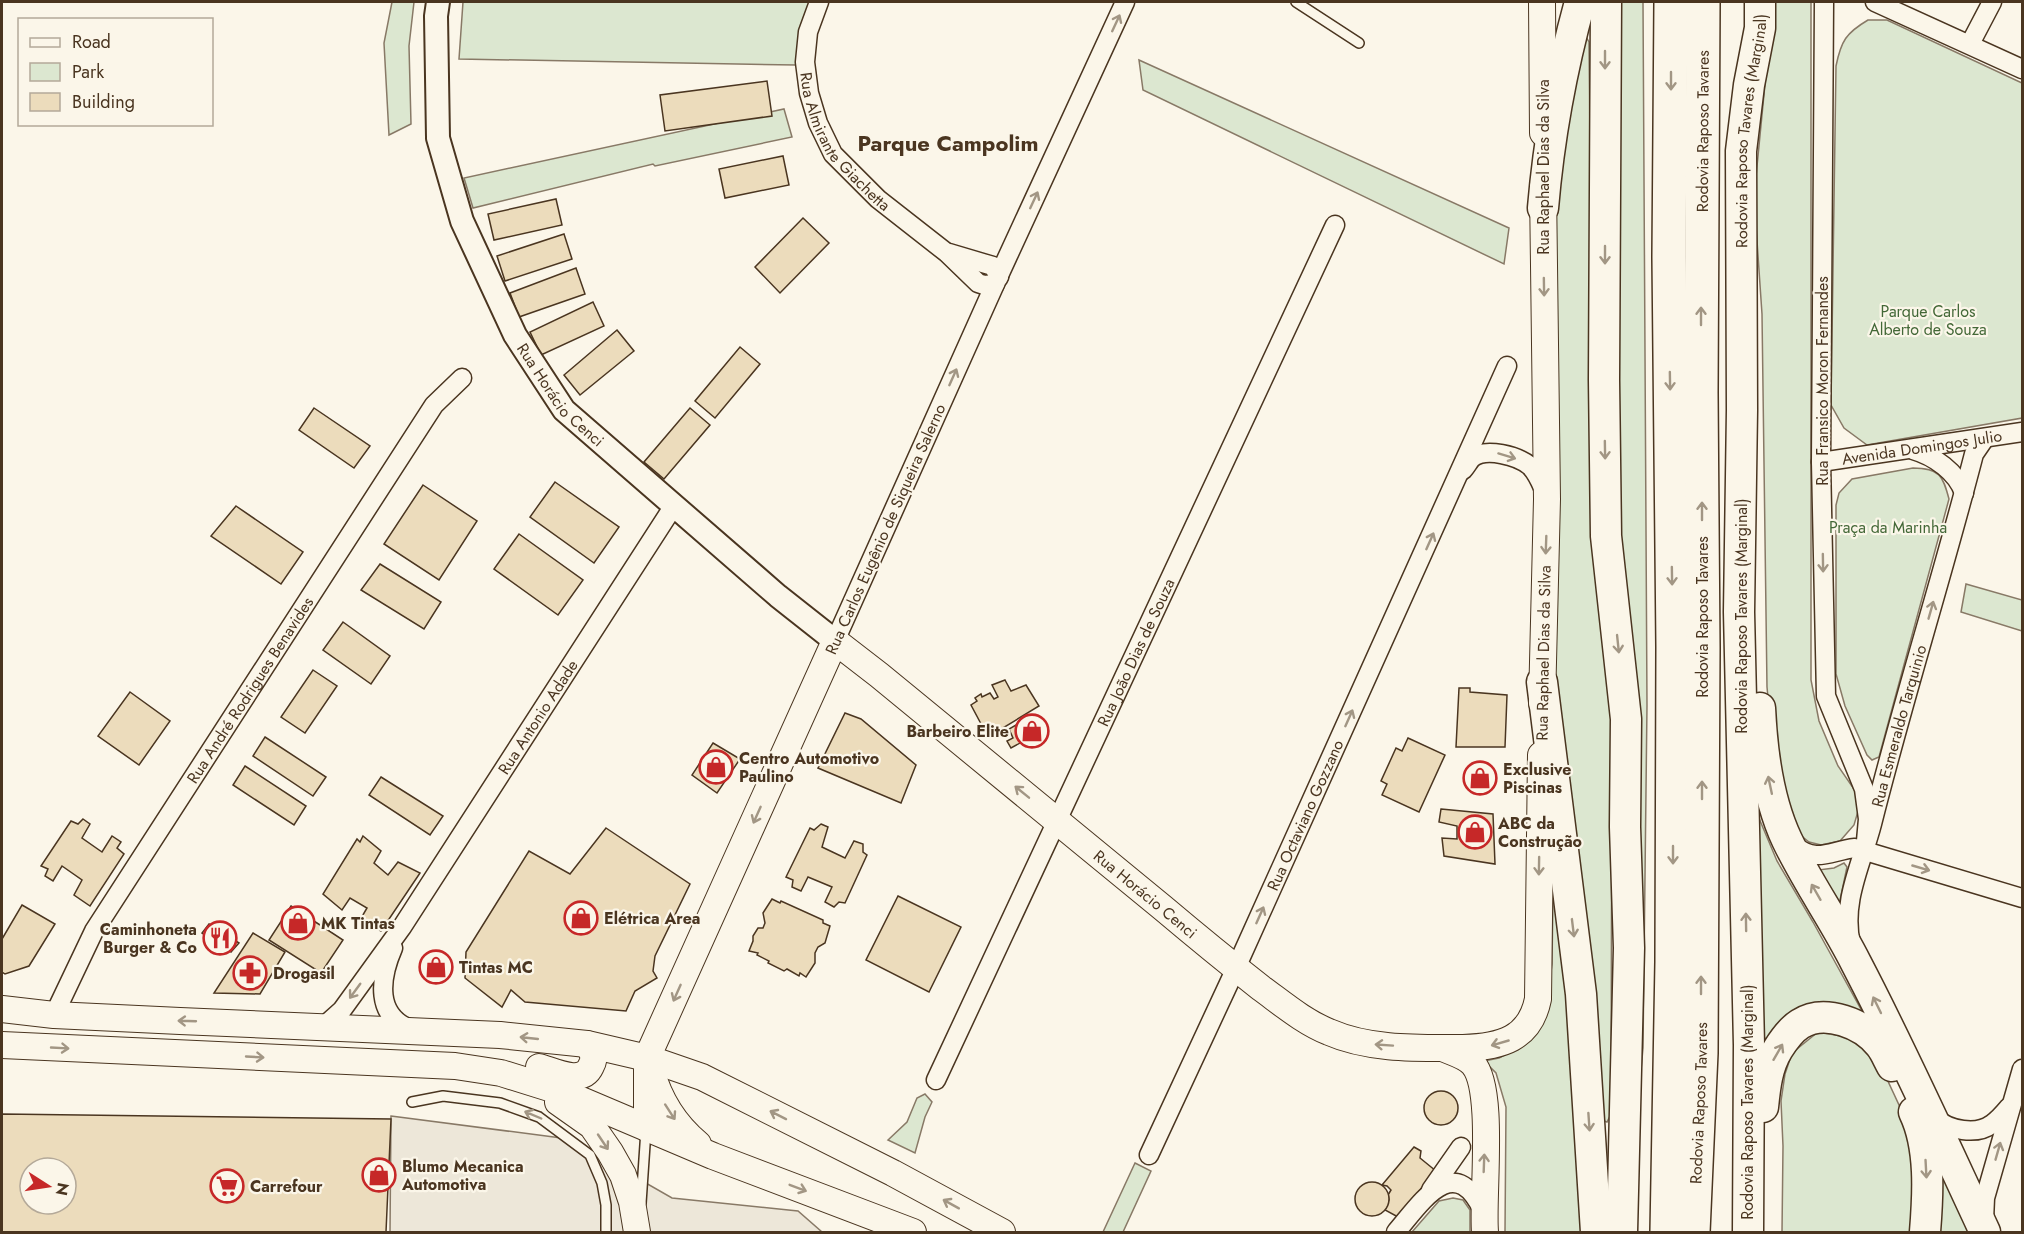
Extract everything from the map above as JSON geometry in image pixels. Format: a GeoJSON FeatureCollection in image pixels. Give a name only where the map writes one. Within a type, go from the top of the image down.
{"type":"FeatureCollection","features":[{"type":"Feature","properties":{"kind":"highway"},"geometry":{"type":"LineString","coordinates":[[1543,208],[1557,92],[1580,2]]}},
{"type":"Feature","properties":{"kind":"highway"},"geometry":{"type":"LineString","coordinates":[[1606,2],[1604,370],[1606,536],[1626,719],[1625,827],[1629,948],[1622,1233]]}},
{"type":"Feature","properties":{"kind":"highway","name":"Rodovia Raposo Tavares"},"geometry":{"type":"LineString","coordinates":[[1667,1233],[1672,950],[1673,671],[1669,257],[1671,2]]}},
{"type":"Feature","properties":{"kind":"highway","name":"Rodovia Raposo Tavares"},"geometry":{"type":"LineString","coordinates":[[1693,1233],[1701,1042],[1703,2]]}},
{"type":"Feature","properties":{"kind":"highway","name":"Rodovia Raposo Tavares (Marginal)"},"geometry":{"type":"LineString","coordinates":[[1749,1233],[1748,1034],[1739,612],[1742,410],[1741,152],[1749,85],[1760,28],[1760,2]]}},
{"type":"Feature","properties":{"kind":"highway"},"geometry":{"type":"LineString","coordinates":[[1742,410],[1761,733],[1776,812],[1787,840],[1855,961],[1931,1114],[1984,1231]]}},
{"type":"Feature","properties":{"kind":"highway"},"geometry":{"type":"LineString","coordinates":[[1542,682],[1581,994],[1596,1233]]}},
{"type":"Feature","properties":{"kind":"highway"},"geometry":{"type":"LineString","coordinates":[[1749,1233],[1766,1081],[1770,1066],[1778,1048],[1801,1024],[1823,1018],[1842,1020],[1861,1028],[1880,1045],[1901,1083],[1917,1118],[1926,1157],[1928,1198],[1925,1233]]}},
{"type":"Feature","properties":{"kind":"main road","name":"Rua Raphael Dias da Silva"},"geometry":{"type":"LineString","coordinates":[[1442,1048],[1472,1047],[1503,1043],[1512,1039],[1525,1029],[1536,1009],[1538,999],[1547,499],[1542,2]]}},
{"type":"Feature","properties":{"kind":"main road","name":"Rua Horácio Cenci"},"geometry":{"type":"LineString","coordinates":[[835,641],[1236,968],[1301,1018],[1359,1043],[1442,1048]]}},
{"type":"Feature","properties":{"kind":"main road","name":"Rua Carlos Eugênio de Siqueira Salerno"},"geometry":{"type":"LineString","coordinates":[[647,1058],[835,641]]}},
{"type":"Feature","properties":{"kind":"main road","name":"Rua Horácio Cenci"},"geometry":{"type":"LineString","coordinates":[[815,685],[830,672],[845,667],[864,669],[879,675]]}},
{"type":"Feature","properties":{"kind":"main road"},"geometry":{"type":"LineString","coordinates":[[2,1009],[54,1015],[500,1035],[587,1044],[647,1058],[702,1077],[893,1173],[1002,1233]]}},
{"type":"Feature","properties":{"kind":"main road"},"geometry":{"type":"LineString","coordinates":[[2,1045],[455,1066],[529,1064],[575,1077],[583,1076],[591,1069],[594,1059],[587,1044]]}},
{"type":"Feature","properties":{"kind":"main road"},"geometry":{"type":"LineString","coordinates":[[1442,1048],[1461,1055],[1474,1065],[1483,1087],[1484,1222]]}},
{"type":"Feature","properties":{"kind":"main road"},"geometry":{"type":"LineString","coordinates":[[647,1058],[647,1128]]}},
{"type":"Feature","properties":{"kind":"main road"},"geometry":{"type":"LineString","coordinates":[[647,1058],[658,1093],[670,1113],[683,1132],[713,1156]]}},
{"type":"Feature","properties":{"kind":"main road"},"geometry":{"type":"LineString","coordinates":[[455,1066],[501,1073],[562,1092],[713,1156],[913,1233]]}},
{"type":"Feature","properties":{"kind":"main road"},"geometry":{"type":"LineString","coordinates":[[525,1080],[592,1126],[623,1175],[632,1202],[638,1233]]}},
{"type":"Feature","properties":{"kind":"street","name":"Rua Horácio Cenci"},"geometry":{"type":"LineString","coordinates":[[438,2],[436,16],[438,138],[462,221],[514,336],[564,410],[778,596],[835,641]]}},
{"type":"Feature","properties":{"kind":"street","name":"Rua Almirante Giachetta"},"geometry":{"type":"LineString","coordinates":[[819,2],[808,32],[806,62],[809,93],[818,123],[833,154],[878,200],[947,253],[978,283],[984,285],[997,281]]}},
{"type":"Feature","properties":{"kind":"street","name":"Rua Carlos Eugênio de Siqueira Salerno"},"geometry":{"type":"LineString","coordinates":[[835,641],[1125,2]]}},
{"type":"Feature","properties":{"kind":"street","name":"Rua Fransico Moron Fernandes"},"geometry":{"type":"LineString","coordinates":[[1824,2],[1821,462],[1826,696],[1864,789],[1868,819],[1865,852]]}},
{"type":"Feature","properties":{"kind":"street"},"geometry":{"type":"LineString","coordinates":[[1875,2],[2022,69]]}},
{"type":"Feature","properties":{"kind":"street"},"geometry":{"type":"LineString","coordinates":[[1970,44],[1992,2]]}},
{"type":"Feature","properties":{"kind":"street","name":"Rua João Dias de Souza"},"geometry":{"type":"LineString","coordinates":[[936,1080],[1335,225]]}},
{"type":"Feature","properties":{"kind":"street","name":"Rua Octaviano Gozzano"},"geometry":{"type":"LineString","coordinates":[[1149,1155],[1236,968],[1507,366]]}},
{"type":"Feature","properties":{"kind":"street","name":"Rua André Rodrigues Benavides"},"geometry":{"type":"LineString","coordinates":[[54,1015],[94,931],[434,405],[462,378]]}},
{"type":"Feature","properties":{"kind":"street","name":"Avenida Domingos Julio"},"geometry":{"type":"LineString","coordinates":[[1821,462],[2022,432]]}},
{"type":"Feature","properties":{"kind":"street","name":"Rua Esmeraldo Tarquinio"},"geometry":{"type":"LineString","coordinates":[[1855,961],[1850,938],[1849,901],[1855,875],[1865,852],[1886,767],[1974,454],[1985,438]]}},
{"type":"Feature","properties":{"kind":"street"},"geometry":{"type":"LineString","coordinates":[[1909,449],[1928,456],[1948,469],[1961,483],[1964,494]]}},
{"type":"Feature","properties":{"kind":"street","name":"Rua Octaviano Gozzano"},"geometry":{"type":"LineString","coordinates":[[1459,476],[1472,458],[1495,453],[1510,456],[1528,464],[1535,472],[1547,499]]}},
{"type":"Feature","properties":{"kind":"street","name":"Rua Antonio Adade"},"geometry":{"type":"LineString","coordinates":[[322,1027],[342,1010],[402,927],[674,507]]}},
{"type":"Feature","properties":{"kind":"street","name":"Rua Fransico Moron Fernandes"},"geometry":{"type":"LineString","coordinates":[[1850,756],[1870,778],[1877,778],[1886,767]]}},
{"type":"Feature","properties":{"kind":"street"},"geometry":{"type":"LineString","coordinates":[[1787,840],[1800,851],[1811,856],[1827,856],[1855,848],[2022,898]]}},
{"type":"Feature","properties":{"kind":"street","name":"Rua Antonio Adade"},"geometry":{"type":"LineString","coordinates":[[402,927],[386,970],[382,991],[386,1008],[397,1021],[418,1032]]}},
{"type":"Feature","properties":{"kind":"street"},"geometry":{"type":"LineString","coordinates":[[1984,1231],[1985,1198],[2022,1068]]}},
{"type":"Feature","properties":{"kind":"street"},"geometry":{"type":"LineString","coordinates":[[1931,1114],[1948,1128],[1979,1129],[1990,1126],[2012,1103]]}},
{"type":"Feature","properties":{"kind":"street"},"geometry":{"type":"LineString","coordinates":[[1396,1233],[1431,1191],[1444,1184],[1452,1176],[1461,1147]]}},
{"type":"Feature","properties":{"kind":"street"},"geometry":{"type":"LineString","coordinates":[[1452,1176],[1476,1196],[1484,1222]]}},
{"type":"Feature","properties":{"kind":"lane"},"geometry":{"type":"LineString","coordinates":[[1296,2],[1359,43]]}},
{"type":"Feature","properties":{"kind":"lane"},"geometry":{"type":"LineString","coordinates":[[412,1102],[443,1096],[500,1103],[539,1117],[590,1155],[602,1183],[606,1205],[606,1233]]}},
{"type":"Feature","properties":{"kind":"lane"},"geometry":{"type":"LineString","coordinates":[[638,1233],[647,1128]]}},
{"type":"Feature","properties":{"kind":"green space"},"geometry":{"type":"Polygon","coordinates":[[[392,2],[414,2],[409,46],[411,124],[389,135],[384,43],[392,2]]]}},
{"type":"Feature","properties":{"kind":"green space"},"geometry":{"type":"Polygon","coordinates":[[[463,2],[811,2],[800,33],[796,65],[459,59],[463,2]]]}},
{"type":"Feature","properties":{"kind":"green space"},"geometry":{"type":"Polygon","coordinates":[[[1616,2],[1643,2],[1647,705],[1643,1048],[1634,1147],[1615,476],[1616,2]]]}},
{"type":"Feature","properties":{"kind":"green space"},"geometry":{"type":"Polygon","coordinates":[[[1773,2],[1811,2],[1811,680],[1819,721],[1838,766],[1856,792],[1859,808],[1854,825],[1840,841],[1821,845],[1809,842],[1799,834],[1792,816],[1773,752],[1767,687],[1762,314],[1754,197],[1773,2]]]}},
{"type":"Feature","properties":{"kind":"green space","name":"Parque Carlos Alberto de Souza"},"geometry":{"type":"Polygon","coordinates":[[[1868,20],[1887,20],[2022,83],[2022,418],[1867,445],[1844,428],[1831,405],[1836,66],[1846,38],[1854,29],[1868,20]]]}},
{"type":"Feature","properties":{"kind":"green space"},"geometry":{"type":"Polygon","coordinates":[[[1585,35],[1589,42],[1594,536],[1612,727],[1611,1114],[1607,1122],[1601,1120],[1551,651],[1552,165],[1585,35]]]}},
{"type":"Feature","properties":{"kind":"green space"},"geometry":{"type":"Polygon","coordinates":[[[1139,60],[1509,228],[1504,264],[1143,90],[1139,60]]]}},
{"type":"Feature","properties":{"kind":"green space"},"geometry":{"type":"Polygon","coordinates":[[[784,109],[792,137],[655,166],[653,164],[473,208],[464,178],[784,109]]]}},
{"type":"Feature","properties":{"kind":"green space","name":"Praça da Marinha"},"geometry":{"type":"Polygon","coordinates":[[[1922,468],[1939,475],[1945,484],[1949,499],[1879,757],[1872,760],[1867,755],[1845,706],[1836,674],[1836,505],[1839,493],[1852,479],[1922,468]]]}},
{"type":"Feature","properties":{"kind":"green space"},"geometry":{"type":"Polygon","coordinates":[[[1966,584],[2022,600],[2022,631],[1961,612],[1966,584]]]}},
{"type":"Feature","properties":{"kind":"green space"},"geometry":{"type":"Polygon","coordinates":[[[1753,804],[1777,861],[1863,1013],[1763,1039],[1753,804]]]}},
{"type":"Feature","properties":{"kind":"green space"},"geometry":{"type":"Polygon","coordinates":[[[1844,863],[1847,867],[1839,905],[1818,870],[1834,868],[1844,863]]]}},
{"type":"Feature","properties":{"kind":"green space"},"geometry":{"type":"Polygon","coordinates":[[[1560,888],[1583,1232],[1505,1232],[1506,1107],[1496,1073],[1484,1061],[1499,1058],[1518,1048],[1546,1010],[1552,964],[1553,893],[1560,888]]]}},
{"type":"Feature","properties":{"kind":"green space"},"geometry":{"type":"Polygon","coordinates":[[[1818,1032],[1861,1042],[1879,1062],[1912,1133],[1915,1219],[1911,1232],[1782,1232],[1781,1101],[1785,1074],[1792,1053],[1818,1032]]]}},
{"type":"Feature","properties":{"kind":"green space"},"geometry":{"type":"Polygon","coordinates":[[[925,1094],[932,1102],[925,1117],[915,1153],[888,1140],[907,1122],[917,1098],[925,1094]]]}},
{"type":"Feature","properties":{"kind":"green space"},"geometry":{"type":"Polygon","coordinates":[[[1135,1163],[1151,1171],[1123,1232],[1103,1232],[1135,1163]]]}},
{"type":"Feature","properties":{"kind":"green space"},"geometry":{"type":"Polygon","coordinates":[[[1935,1169],[1947,1178],[1973,1232],[1937,1232],[1935,1169]]]}},
{"type":"Feature","properties":{"kind":"green space"},"geometry":{"type":"Polygon","coordinates":[[[1453,1198],[1463,1200],[1470,1210],[1470,1232],[1412,1232],[1439,1201],[1453,1198]]]}},
{"type":"Feature","properties":{"kind":"shaded area"},"geometry":{"type":"Polygon","coordinates":[[[391,1116],[569,1139],[672,1198],[798,1211],[822,1232],[390,1232],[391,1116]]]}},
{"type":"Feature","properties":{"kind":"building"},"geometry":{"type":"Polygon","coordinates":[[[767,81],[772,116],[665,131],[660,95],[767,81]]]}},
{"type":"Feature","properties":{"kind":"building"},"geometry":{"type":"Polygon","coordinates":[[[783,156],[789,185],[725,198],[719,169],[783,156]]]}},
{"type":"Feature","properties":{"kind":"building"},"geometry":{"type":"Polygon","coordinates":[[[556,199],[562,225],[494,240],[488,214],[556,199]]]}},
{"type":"Feature","properties":{"kind":"building"},"geometry":{"type":"Polygon","coordinates":[[[803,218],[829,243],[780,293],[755,267],[803,218]]]}},
{"type":"Feature","properties":{"kind":"building"},"geometry":{"type":"Polygon","coordinates":[[[564,234],[572,259],[505,281],[497,256],[564,234]]]}},
{"type":"Feature","properties":{"kind":"building"},"geometry":{"type":"Polygon","coordinates":[[[576,268],[585,294],[519,317],[510,293],[576,268]]]}},
{"type":"Feature","properties":{"kind":"building"},"geometry":{"type":"Polygon","coordinates":[[[593,302],[604,326],[541,355],[530,332],[593,302]]]}},
{"type":"Feature","properties":{"kind":"building"},"geometry":{"type":"Polygon","coordinates":[[[617,330],[634,351],[580,395],[564,375],[617,330]]]}},
{"type":"Feature","properties":{"kind":"building"},"geometry":{"type":"Polygon","coordinates":[[[740,347],[760,364],[715,418],[695,401],[740,347]]]}},
{"type":"Feature","properties":{"kind":"building"},"geometry":{"type":"Polygon","coordinates":[[[314,408],[370,446],[354,468],[299,430],[314,408]]]}},
{"type":"Feature","properties":{"kind":"building"},"geometry":{"type":"Polygon","coordinates":[[[690,408],[710,425],[664,479],[644,462],[690,408]]]}},
{"type":"Feature","properties":{"kind":"building"},"geometry":{"type":"Polygon","coordinates":[[[555,482],[619,527],[594,563],[530,517],[555,482]]]}},
{"type":"Feature","properties":{"kind":"building"},"geometry":{"type":"Polygon","coordinates":[[[423,485],[477,521],[439,580],[384,544],[423,485]]]}},
{"type":"Feature","properties":{"kind":"building"},"geometry":{"type":"Polygon","coordinates":[[[236,506],[303,552],[281,584],[211,536],[236,506]]]}},
{"type":"Feature","properties":{"kind":"building"},"geometry":{"type":"Polygon","coordinates":[[[519,534],[583,580],[558,615],[494,569],[519,534]]]}},
{"type":"Feature","properties":{"kind":"building"},"geometry":{"type":"Polygon","coordinates":[[[380,564],[441,602],[424,629],[361,590],[380,564]]]}},
{"type":"Feature","properties":{"kind":"building"},"geometry":{"type":"Polygon","coordinates":[[[343,622],[390,656],[371,684],[323,650],[343,622]]]}},
{"type":"Feature","properties":{"kind":"building"},"geometry":{"type":"Polygon","coordinates":[[[313,670],[337,686],[305,733],[281,717],[313,670]]]}},
{"type":"Feature","properties":{"kind":"building"},"geometry":{"type":"Polygon","coordinates":[[[1005,680],[1011,691],[1026,685],[1039,706],[988,737],[971,705],[981,694],[982,697],[990,693],[994,699],[998,697],[992,685],[1005,680]]]}},
{"type":"Feature","properties":{"kind":"building"},"geometry":{"type":"Polygon","coordinates":[[[1459,688],[1470,688],[1470,692],[1507,695],[1505,747],[1456,747],[1459,688]]]}},
{"type":"Feature","properties":{"kind":"building"},"geometry":{"type":"Polygon","coordinates":[[[130,692],[170,721],[139,765],[98,736],[130,692]]]}},
{"type":"Feature","properties":{"kind":"building"},"geometry":{"type":"Polygon","coordinates":[[[845,713],[861,719],[916,765],[901,803],[818,768],[845,713]]]}},
{"type":"Feature","properties":{"kind":"building"},"geometry":{"type":"Polygon","coordinates":[[[1028,718],[1032,725],[1037,722],[1042,731],[1011,748],[1007,741],[1013,738],[1009,729],[1028,718]]]}},
{"type":"Feature","properties":{"kind":"building"},"geometry":{"type":"Polygon","coordinates":[[[265,737],[326,777],[313,796],[253,756],[265,737]]]}},
{"type":"Feature","properties":{"kind":"building"},"geometry":{"type":"Polygon","coordinates":[[[1408,738],[1445,755],[1419,812],[1382,795],[1387,784],[1381,781],[1396,748],[1402,751],[1408,738]]]}},
{"type":"Feature","properties":{"kind":"building","name":"Centro Automotivo Paulino"},"geometry":{"type":"Polygon","coordinates":[[[713,743],[740,759],[717,793],[692,775],[713,743]]]}},
{"type":"Feature","properties":{"kind":"building"},"geometry":{"type":"Polygon","coordinates":[[[245,766],[306,806],[294,825],[233,785],[245,766]]]}},
{"type":"Feature","properties":{"kind":"building"},"geometry":{"type":"Polygon","coordinates":[[[381,777],[443,816],[430,835],[369,795],[381,777]]]}},
{"type":"Feature","properties":{"kind":"building","name":"ABC da Construção"},"geometry":{"type":"Polygon","coordinates":[[[1441,809],[1493,814],[1495,864],[1444,856],[1442,838],[1457,839],[1457,826],[1439,822],[1441,809]]]}},
{"type":"Feature","properties":{"kind":"building"},"geometry":{"type":"Polygon","coordinates":[[[83,819],[90,824],[82,838],[102,852],[112,836],[121,842],[117,848],[124,854],[90,906],[74,895],[82,880],[62,866],[53,881],[45,876],[48,869],[41,866],[71,821],[78,824],[83,819]]]}},
{"type":"Feature","properties":{"kind":"building"},"geometry":{"type":"Polygon","coordinates":[[[821,824],[828,827],[822,847],[845,858],[854,841],[863,844],[863,852],[867,855],[845,903],[839,902],[834,907],[825,902],[832,887],[808,877],[801,891],[792,887],[793,880],[786,877],[810,828],[814,830],[821,824]]]}},
{"type":"Feature","properties":{"kind":"building","name":"Elétrica Area"},"geometry":{"type":"Polygon","coordinates":[[[606,828],[690,884],[655,956],[653,971],[657,978],[635,991],[626,1011],[525,1002],[511,990],[502,1007],[465,978],[466,952],[529,851],[570,874],[606,828]]]}},
{"type":"Feature","properties":{"kind":"building"},"geometry":{"type":"Polygon","coordinates":[[[363,836],[381,851],[374,863],[388,875],[398,862],[420,873],[381,931],[360,920],[367,908],[350,898],[342,910],[323,894],[357,839],[360,842],[363,836]]]}},
{"type":"Feature","properties":{"kind":"building"},"geometry":{"type":"Polygon","coordinates":[[[898,896],[961,927],[929,992],[866,960],[898,896]]]}},
{"type":"Feature","properties":{"kind":"building"},"geometry":{"type":"Polygon","coordinates":[[[772,899],[823,920],[823,923],[830,926],[825,943],[818,947],[815,953],[815,963],[806,977],[787,969],[784,971],[768,963],[769,961],[757,955],[758,953],[749,951],[753,936],[758,928],[763,928],[765,923],[763,913],[772,899]]]}},
{"type":"Feature","properties":{"kind":"building"},"geometry":{"type":"Polygon","coordinates":[[[22,905],[55,924],[29,966],[5,974],[2,972],[2,939],[22,905]]]}},
{"type":"Feature","properties":{"kind":"building","name":"MK Tintas"},"geometry":{"type":"Polygon","coordinates":[[[291,906],[343,940],[321,973],[269,940],[291,906]]]}},
{"type":"Feature","properties":{"kind":"building","name":"Caminhoneta Burger & Co"},"geometry":{"type":"Polygon","coordinates":[[[209,924],[239,943],[231,952],[202,933],[209,924]]]}},
{"type":"Feature","properties":{"kind":"building","name":"Drogasil"},"geometry":{"type":"Polygon","coordinates":[[[253,933],[285,952],[260,994],[214,993],[253,933]]]}},
{"type":"Feature","properties":{"kind":"building"},"geometry":{"type":"Polygon","coordinates":[[[1441,1091],[1453,1096],[1458,1108],[1453,1120],[1441,1125],[1429,1120],[1424,1108],[1429,1096],[1441,1091]]]}},
{"type":"Feature","properties":{"kind":"building","name":"Carrefour"},"geometry":{"type":"Polygon","coordinates":[[[2,1114],[391,1119],[386,1232],[2,1232],[2,1114]]]}},
{"type":"Feature","properties":{"kind":"building"},"geometry":{"type":"Polygon","coordinates":[[[1414,1147],[1421,1151],[1420,1158],[1436,1171],[1398,1217],[1385,1210],[1391,1190],[1382,1185],[1414,1147]]]}},
{"type":"Feature","properties":{"kind":"building"},"geometry":{"type":"Polygon","coordinates":[[[1372,1182],[1384,1187],[1389,1199],[1384,1211],[1372,1216],[1360,1211],[1355,1199],[1360,1187],[1372,1182]]]}},
{"type":"Feature","properties":{"kind":"place","name":"Barbeiro Elite"},"geometry":{"type":"Point","coordinates":[1032,731]}},
{"type":"Feature","properties":{"kind":"place","name":"Centro Automotivo Paulino"},"geometry":{"type":"Point","coordinates":[716,767]}},
{"type":"Feature","properties":{"kind":"place","name":"Exclusive Piscinas"},"geometry":{"type":"Point","coordinates":[1480,778]}},
{"type":"Feature","properties":{"kind":"place","name":"ABC da Construção"},"geometry":{"type":"Point","coordinates":[1475,832]}},
{"type":"Feature","properties":{"kind":"place","name":"Elétrica Area"},"geometry":{"type":"Point","coordinates":[581,918]}},
{"type":"Feature","properties":{"kind":"place","name":"MK Tintas"},"geometry":{"type":"Point","coordinates":[298,923]}},
{"type":"Feature","properties":{"kind":"place","name":"Caminhoneta Burger & Co"},"geometry":{"type":"Point","coordinates":[220,938]}},
{"type":"Feature","properties":{"kind":"place","name":"Tintas MC"},"geometry":{"type":"Point","coordinates":[436,967]}},
{"type":"Feature","properties":{"kind":"place","name":"Drogasil"},"geometry":{"type":"Point","coordinates":[250,973]}},
{"type":"Feature","properties":{"kind":"place","name":"Blumo Mecanica Automotiva"},"geometry":{"type":"Point","coordinates":[379,1175]}},
{"type":"Feature","properties":{"kind":"place","name":"Carrefour"},"geometry":{"type":"Point","coordinates":[227,1186]}},
{"type":"Feature","properties":{"kind":"district","name":"Parque Campolim"},"geometry":{"type":"Point","coordinates":[948,143]}}]}
